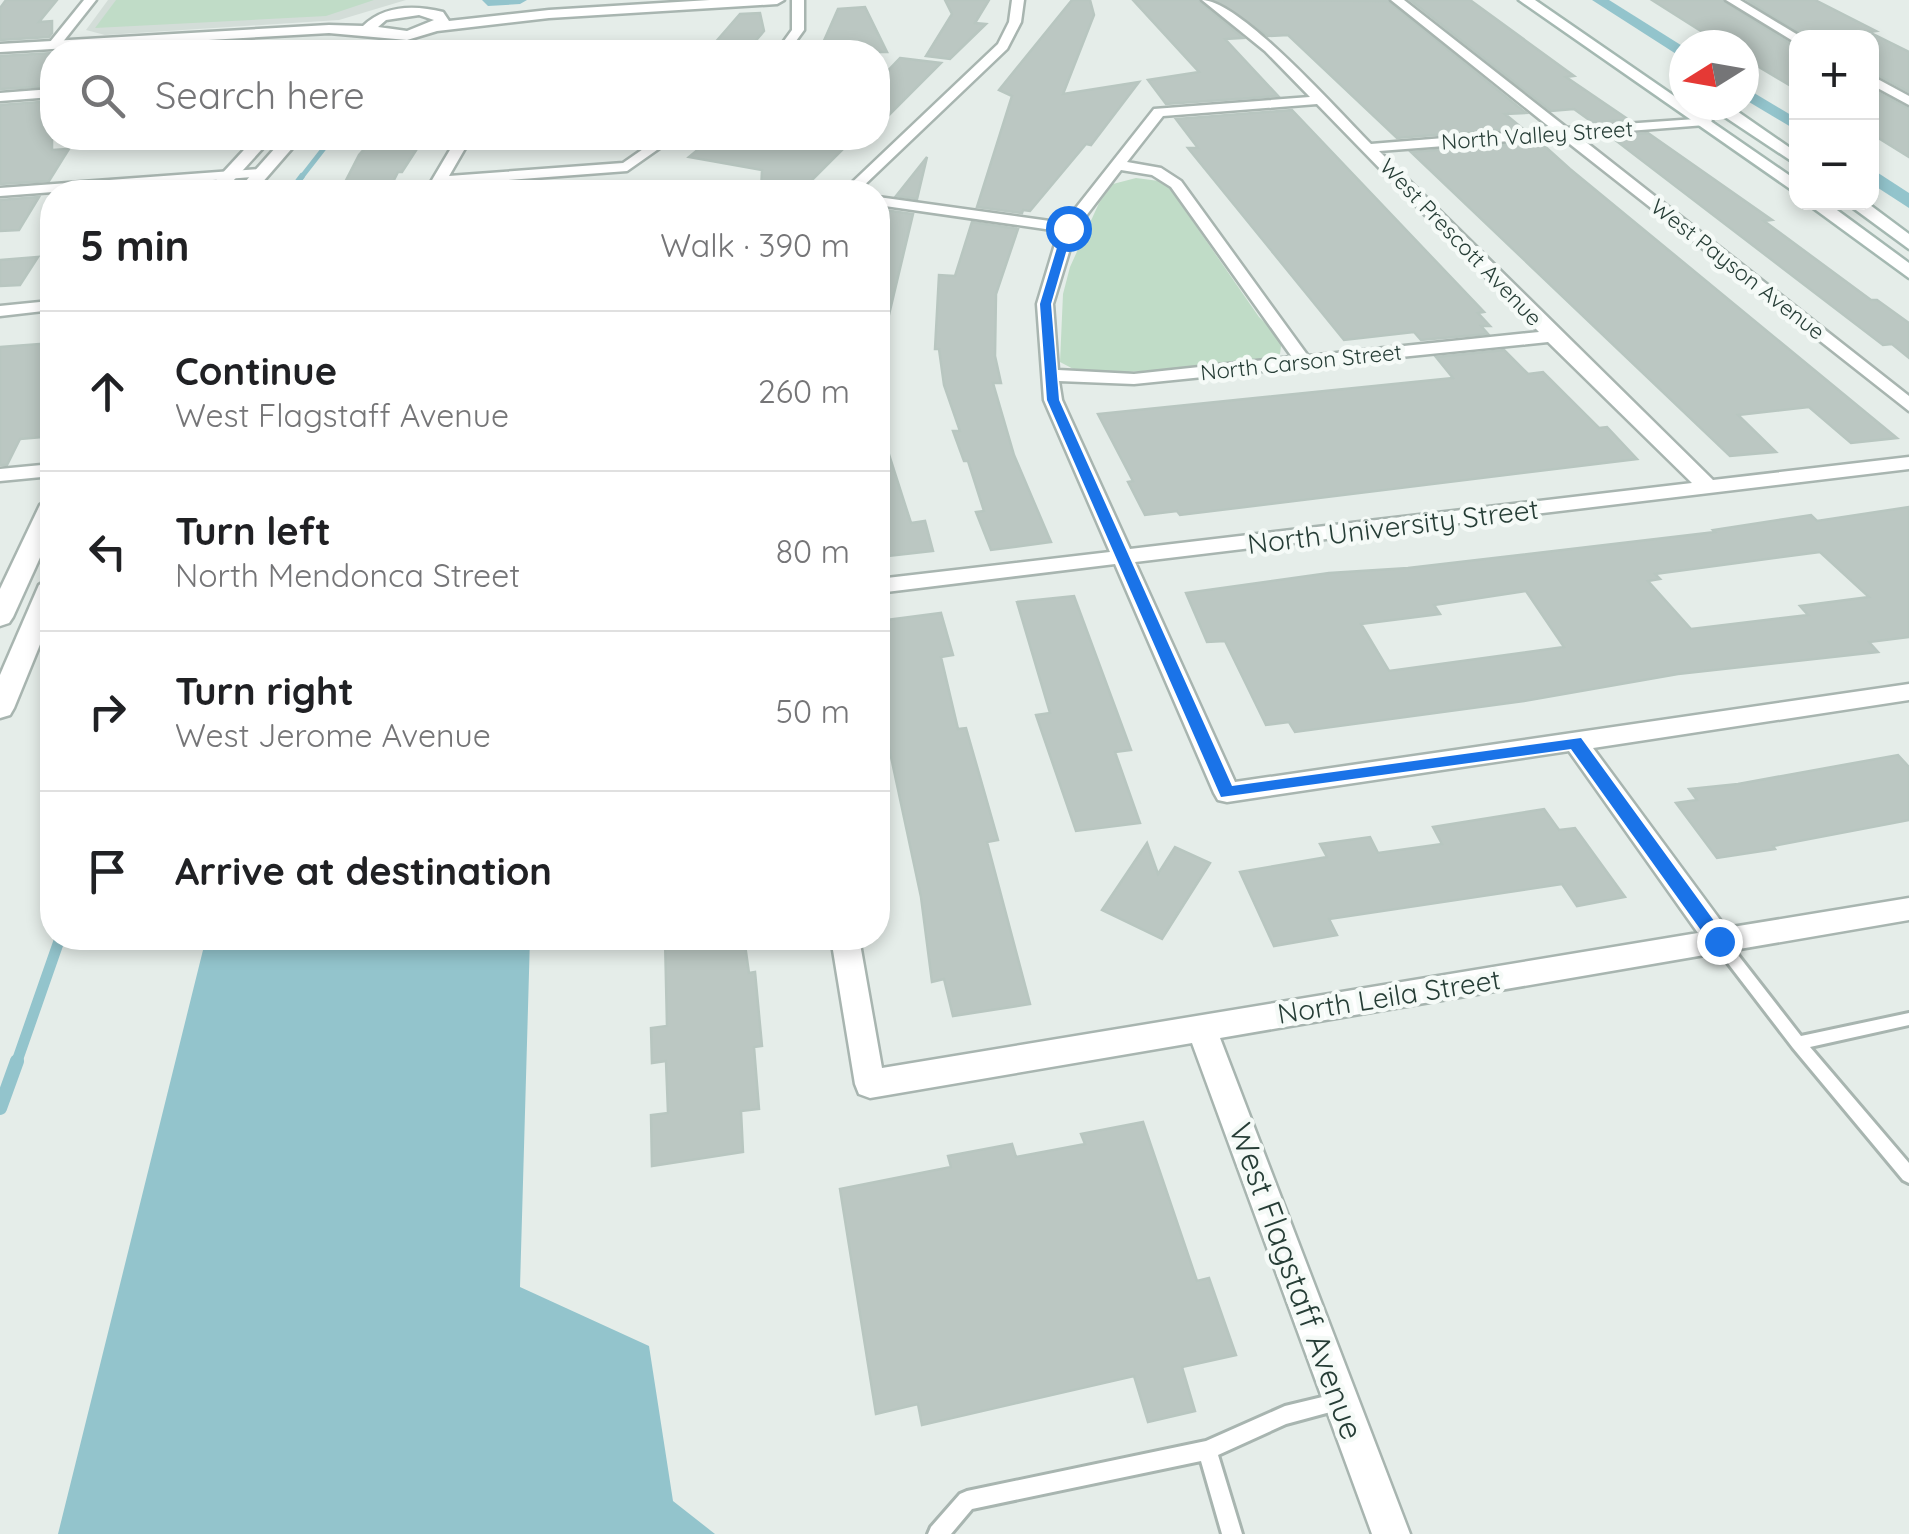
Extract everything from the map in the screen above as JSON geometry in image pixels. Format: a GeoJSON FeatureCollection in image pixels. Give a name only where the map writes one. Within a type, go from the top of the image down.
{"type":"FeatureCollection","features":[{"type":"Feature","properties":{"kind":"street"},"geometry":{"type":"LineString","coordinates":[[58,40],[90,0]]}},
{"type":"Feature","properties":{"kind":"street"},"geometry":{"type":"LineString","coordinates":[[375,40],[370,24],[418,0]]}},
{"type":"Feature","properties":{"kind":"street"},"geometry":{"type":"LineString","coordinates":[[220,35],[389,15],[549,14],[777,0]]}},
{"type":"Feature","properties":{"kind":"street"},"geometry":{"type":"LineString","coordinates":[[791,40],[798,30],[798,0]]}},
{"type":"Feature","properties":{"kind":"street"},"geometry":{"type":"LineString","coordinates":[[861,180],[1003,46],[1015,22],[1018,0]]}},
{"type":"Feature","properties":{"kind":"street","name":"West Prescott Avenue"},"geometry":{"type":"LineString","coordinates":[[1208,0],[1269,48],[1552,336],[1710,489]]}},
{"type":"Feature","properties":{"kind":"street","name":"West Payson Avenue"},"geometry":{"type":"LineString","coordinates":[[1397,0],[1909,405]]}},
{"type":"Feature","properties":{"kind":"street"},"geometry":{"type":"LineString","coordinates":[[1526,0],[1789,183]]}},
{"type":"Feature","properties":{"kind":"street"},"geometry":{"type":"LineString","coordinates":[[1732,0],[1789,33]]}},
{"type":"Feature","properties":{"kind":"street"},"geometry":{"type":"LineString","coordinates":[[137,40],[349,28],[375,40],[434,17]]}},
{"type":"Feature","properties":{"kind":"street"},"geometry":{"type":"LineString","coordinates":[[0,48],[40,46]]}},
{"type":"Feature","properties":{"kind":"street"},"geometry":{"type":"LineString","coordinates":[[1879,84],[1909,102]]}},
{"type":"Feature","properties":{"kind":"street"},"geometry":{"type":"LineString","coordinates":[[0,97],[40,95]]}},
{"type":"Feature","properties":{"kind":"street"},"geometry":{"type":"LineString","coordinates":[[1322,100],[1159,112],[1068,228],[1045,304],[1053,400],[1227,793],[1909,692]]}},
{"type":"Feature","properties":{"kind":"street"},"geometry":{"type":"LineString","coordinates":[[1739,120],[1789,154]]}},
{"type":"Feature","properties":{"kind":"street"},"geometry":{"type":"LineString","coordinates":[[1705,122],[1736,131],[1789,168]]}},
{"type":"Feature","properties":{"kind":"street","name":"North Valley Street"},"geometry":{"type":"LineString","coordinates":[[1369,148],[1705,122]]}},
{"type":"Feature","properties":{"kind":"street"},"geometry":{"type":"LineString","coordinates":[[224,180],[252,150]]}},
{"type":"Feature","properties":{"kind":"street"},"geometry":{"type":"LineString","coordinates":[[254,180],[281,150]]}},
{"type":"Feature","properties":{"kind":"street"},"geometry":{"type":"LineString","coordinates":[[439,180],[457,150]]}},
{"type":"Feature","properties":{"kind":"street"},"geometry":{"type":"LineString","coordinates":[[499,180],[626,166],[650,150]]}},
{"type":"Feature","properties":{"kind":"street"},"geometry":{"type":"LineString","coordinates":[[1119,164],[1156,172],[1176,184],[1304,362]]}},
{"type":"Feature","properties":{"kind":"street"},"geometry":{"type":"LineString","coordinates":[[161,180],[260,173]]}},
{"type":"Feature","properties":{"kind":"street"},"geometry":{"type":"LineString","coordinates":[[0,192],[40,189]]}},
{"type":"Feature","properties":{"kind":"street"},"geometry":{"type":"LineString","coordinates":[[890,203],[1068,228]]}},
{"type":"Feature","properties":{"kind":"street"},"geometry":{"type":"LineString","coordinates":[[1825,210],[1909,272]]}},
{"type":"Feature","properties":{"kind":"street"},"geometry":{"type":"LineString","coordinates":[[1851,210],[1884,225]]}},
{"type":"Feature","properties":{"kind":"street"},"geometry":{"type":"LineString","coordinates":[[1864,210],[1909,242]]}},
{"type":"Feature","properties":{"kind":"street"},"geometry":{"type":"LineString","coordinates":[[0,310],[40,307]]}},
{"type":"Feature","properties":{"kind":"street","name":"North Carson Street"},"geometry":{"type":"LineString","coordinates":[[1049,374],[1134,379],[1552,336]]}},
{"type":"Feature","properties":{"kind":"street","name":"North University Street"},"geometry":{"type":"LineString","coordinates":[[890,585],[1909,463]]}},
{"type":"Feature","properties":{"kind":"street"},"geometry":{"type":"LineString","coordinates":[[0,475],[40,471]]}},
{"type":"Feature","properties":{"kind":"street"},"geometry":{"type":"LineString","coordinates":[[0,617],[40,531]]}},
{"type":"Feature","properties":{"kind":"street"},"geometry":{"type":"LineString","coordinates":[[0,708],[40,613]]}},
{"type":"Feature","properties":{"kind":"street"},"geometry":{"type":"LineString","coordinates":[[1576,742],[1719,941]]}},
{"type":"Feature","properties":{"kind":"street","name":"North Leila Street"},"geometry":{"type":"LineString","coordinates":[[847,950],[870,1084],[1909,909]]}},
{"type":"Feature","properties":{"kind":"street","name":"West Flagstaff Avenue"},"geometry":{"type":"LineString","coordinates":[[1202,1028],[1391,1534]]}},
{"type":"Feature","properties":{"kind":"lane"},"geometry":{"type":"LineString","coordinates":[[1719,941],[1909,1175]]}},
{"type":"Feature","properties":{"kind":"lane"},"geometry":{"type":"LineString","coordinates":[[1798,1042],[1909,1020]]}},
{"type":"Feature","properties":{"kind":"lane"},"geometry":{"type":"LineString","coordinates":[[938,1534],[968,1501],[1206,1450],[1285,1414],[1342,1401]]}},
{"type":"Feature","properties":{"kind":"lane"},"geometry":{"type":"LineString","coordinates":[[1206,1450],[1232,1534]]}},
{"type":"Feature","properties":{"kind":"shaded area"},"geometry":{"type":"Polygon","coordinates":[[[108,0],[406,0],[339,20],[105,35],[86,30],[108,0]]]}},
{"type":"Feature","properties":{"kind":"green space"},"geometry":{"type":"Polygon","coordinates":[[[116,0],[374,0],[326,16],[95,28],[116,0]]]}},
{"type":"Feature","properties":{"kind":"green space"},"geometry":{"type":"Polygon","coordinates":[[[1136,178],[1159,181],[1169,187],[1259,317],[1282,339],[1280,354],[1257,363],[1100,374],[1081,373],[1060,362],[1063,294],[1070,267],[1099,203],[1113,184],[1136,178]]]}},
{"type":"Feature","properties":{"kind":"water"},"geometry":{"type":"Polygon","coordinates":[[[203,950],[530,950],[520,1287],[649,1346],[673,1501],[715,1534],[58,1534],[203,950]]]}},
{"type":"Feature","properties":{"kind":"building"},"geometry":{"type":"Polygon","coordinates":[[[6,0],[57,0],[39,22],[52,21],[49,37],[0,40],[0,8],[6,0]]]}},
{"type":"Feature","properties":{"kind":"building"},"geometry":{"type":"Polygon","coordinates":[[[945,0],[989,0],[975,23],[986,24],[950,59],[926,56],[952,14],[945,0]]]}},
{"type":"Feature","properties":{"kind":"building"},"geometry":{"type":"Polygon","coordinates":[[[1072,0],[1090,0],[1094,15],[1063,94],[1139,82],[1091,145],[1086,144],[1030,211],[977,207],[1012,96],[999,90],[1072,0]]]}},
{"type":"Feature","properties":{"kind":"building"},"geometry":{"type":"Polygon","coordinates":[[[1133,0],[1198,0],[1243,38],[1225,39],[1278,96],[1166,104],[1148,80],[1199,72],[1133,0]]]}},
{"type":"Feature","properties":{"kind":"building"},"geometry":{"type":"Polygon","coordinates":[[[1215,0],[1388,1],[1526,113],[1505,114],[1522,128],[1397,138],[1288,35],[1268,36],[1215,0]]]}},
{"type":"Feature","properties":{"kind":"building"},"geometry":{"type":"Polygon","coordinates":[[[1410,0],[1470,0],[1574,76],[1566,77],[1629,120],[1592,122],[1574,109],[1551,111],[1410,0]]]}},
{"type":"Feature","properties":{"kind":"building"},"geometry":{"type":"Polygon","coordinates":[[[1652,0],[1722,0],[1789,43],[1789,85],[1759,67],[1759,30],[1699,30],[1652,0]]]}},
{"type":"Feature","properties":{"kind":"building"},"geometry":{"type":"Polygon","coordinates":[[[1747,0],[1815,0],[1874,30],[1794,30],[1747,0]]]}},
{"type":"Feature","properties":{"kind":"building"},"geometry":{"type":"Polygon","coordinates":[[[865,7],[881,40],[824,40],[838,9],[865,7]]]}},
{"type":"Feature","properties":{"kind":"building"},"geometry":{"type":"Polygon","coordinates":[[[760,13],[764,31],[756,40],[717,40],[740,14],[760,13]]]}},
{"type":"Feature","properties":{"kind":"building"},"geometry":{"type":"Polygon","coordinates":[[[1879,37],[1909,52],[1909,92],[1879,76],[1879,37]]]}},
{"type":"Feature","properties":{"kind":"building"},"geometry":{"type":"Polygon","coordinates":[[[40,54],[40,87],[0,89],[0,56],[40,54]]]}},
{"type":"Feature","properties":{"kind":"building"},"geometry":{"type":"Polygon","coordinates":[[[900,58],[941,63],[890,114],[890,68],[900,58]]]}},
{"type":"Feature","properties":{"kind":"building"},"geometry":{"type":"Polygon","coordinates":[[[1879,93],[1909,109],[1909,157],[1879,138],[1879,93]]]}},
{"type":"Feature","properties":{"kind":"building"},"geometry":{"type":"Polygon","coordinates":[[[40,102],[40,150],[68,150],[50,180],[0,184],[0,105],[40,102]]]}},
{"type":"Feature","properties":{"kind":"building"},"geometry":{"type":"Polygon","coordinates":[[[1292,110],[1484,312],[1478,313],[1490,326],[1481,326],[1488,334],[1421,340],[1414,332],[1344,340],[1188,148],[1198,148],[1176,119],[1292,110]]]}},
{"type":"Feature","properties":{"kind":"building"},"geometry":{"type":"Polygon","coordinates":[[[1648,133],[1772,220],[1764,221],[1871,300],[1877,300],[1909,323],[1909,358],[1892,344],[1883,345],[1610,136],[1648,133]]]}},
{"type":"Feature","properties":{"kind":"building"},"geometry":{"type":"Polygon","coordinates":[[[1540,142],[1897,438],[1851,443],[1809,407],[1738,415],[1776,452],[1730,456],[1411,152],[1540,142]]]}},
{"type":"Feature","properties":{"kind":"building"},"geometry":{"type":"Polygon","coordinates":[[[363,150],[416,150],[394,180],[346,180],[363,150]]]}},
{"type":"Feature","properties":{"kind":"building"},"geometry":{"type":"Polygon","coordinates":[[[697,150],[842,150],[812,180],[762,180],[762,170],[689,157],[697,150]]]}},
{"type":"Feature","properties":{"kind":"building"},"geometry":{"type":"Polygon","coordinates":[[[927,157],[917,199],[896,196],[927,157]]]}},
{"type":"Feature","properties":{"kind":"building"},"geometry":{"type":"Polygon","coordinates":[[[39,197],[19,230],[0,231],[0,200],[39,197]]]}},
{"type":"Feature","properties":{"kind":"building"},"geometry":{"type":"Polygon","coordinates":[[[890,211],[913,214],[890,310],[890,211]]]}},
{"type":"Feature","properties":{"kind":"building"},"geometry":{"type":"Polygon","coordinates":[[[972,222],[1018,229],[996,294],[995,356],[1001,383],[993,383],[1014,455],[1051,542],[991,550],[976,512],[984,511],[968,461],[964,461],[953,431],[960,431],[944,385],[939,349],[935,349],[939,275],[955,276],[972,222]]]}},
{"type":"Feature","properties":{"kind":"building"},"geometry":{"type":"Polygon","coordinates":[[[38,257],[20,285],[0,286],[0,260],[38,257]]]}},
{"type":"Feature","properties":{"kind":"building"},"geometry":{"type":"Polygon","coordinates":[[[40,344],[40,437],[20,439],[7,465],[0,465],[0,347],[40,344]]]}},
{"type":"Feature","properties":{"kind":"building"},"geometry":{"type":"Polygon","coordinates":[[[1504,350],[1528,374],[1543,372],[1599,428],[1607,427],[1637,459],[1180,515],[1177,511],[1145,515],[1128,482],[1133,481],[1098,414],[1453,378],[1436,357],[1504,350]]]}},
{"type":"Feature","properties":{"kind":"building"},"geometry":{"type":"Polygon","coordinates":[[[890,458],[911,523],[925,521],[933,551],[890,556],[890,458]]]}},
{"type":"Feature","properties":{"kind":"building"},"geometry":{"type":"Polygon","coordinates":[[[1909,507],[1909,637],[1869,642],[1878,652],[1678,674],[1524,701],[1295,732],[1289,722],[1266,725],[1225,641],[1207,642],[1186,593],[1329,573],[1408,568],[1715,532],[1811,515],[1817,521],[1909,507]],[[1820,552],[1655,574],[1660,579],[1648,581],[1691,629],[1808,615],[1800,606],[1869,597],[1820,552]],[[1526,591],[1434,605],[1440,614],[1361,624],[1389,671],[1564,647],[1526,591]]]}},
{"type":"Feature","properties":{"kind":"building"},"geometry":{"type":"Polygon","coordinates":[[[1074,596],[1131,750],[1115,752],[1140,823],[1076,831],[1036,715],[1050,713],[1017,602],[1074,596]]]}},
{"type":"Feature","properties":{"kind":"building"},"geometry":{"type":"Polygon","coordinates":[[[941,613],[953,655],[941,657],[958,729],[966,728],[998,840],[987,842],[1030,1004],[953,1016],[944,979],[932,982],[921,897],[890,752],[890,619],[941,613]]]}},
{"type":"Feature","properties":{"kind":"building"},"geometry":{"type":"Polygon","coordinates":[[[1898,755],[1909,767],[1909,820],[1773,846],[1775,849],[1717,858],[1676,803],[1697,800],[1689,789],[1898,755]]]}},
{"type":"Feature","properties":{"kind":"building"},"geometry":{"type":"Polygon","coordinates":[[[1544,809],[1559,830],[1575,828],[1625,897],[1577,906],[1562,884],[1329,919],[1337,935],[1274,946],[1240,872],[1327,857],[1320,844],[1370,837],[1378,853],[1442,844],[1433,827],[1544,809]]]}},
{"type":"Feature","properties":{"kind":"building"},"geometry":{"type":"Polygon","coordinates":[[[1147,843],[1158,874],[1175,847],[1210,863],[1162,939],[1102,910],[1147,843]]]}},
{"type":"Feature","properties":{"kind":"building"},"geometry":{"type":"Polygon","coordinates":[[[665,950],[746,950],[749,973],[755,972],[762,1046],[754,1047],[759,1109],[741,1111],[743,1152],[652,1166],[651,1115],[668,1113],[666,1061],[652,1063],[651,1028],[667,1026],[665,950]]]}},
{"type":"Feature","properties":{"kind":"building"},"geometry":{"type":"Polygon","coordinates":[[[1143,1122],[1197,1281],[1209,1278],[1236,1355],[1182,1367],[1195,1411],[1148,1422],[1134,1376],[922,1425],[918,1404],[876,1414],[840,1189],[951,1167],[948,1156],[1012,1144],[1016,1157],[1085,1144],[1081,1134],[1143,1122]]]}},
{"type":"Feature","properties":{"kind":"waterway"},"geometry":{"type":"LineString","coordinates":[[488,2],[520,0]]}},
{"type":"Feature","properties":{"kind":"waterway"},"geometry":{"type":"LineString","coordinates":[[1599,0],[1669,44]]}},
{"type":"Feature","properties":{"kind":"waterway"},"geometry":{"type":"LineString","coordinates":[[1759,102],[1789,121]]}},
{"type":"Feature","properties":{"kind":"waterway"},"geometry":{"type":"LineString","coordinates":[[300,179],[323,150]]}},
{"type":"Feature","properties":{"kind":"waterway"},"geometry":{"type":"LineString","coordinates":[[299,180],[302,176]]}},
{"type":"Feature","properties":{"kind":"waterway"},"geometry":{"type":"LineString","coordinates":[[1879,180],[1909,202]]}},
{"type":"Feature","properties":{"kind":"waterway"},"geometry":{"type":"LineString","coordinates":[[16,1064],[56,950]]}},
{"type":"Feature","properties":{"kind":"waterway"},"geometry":{"type":"LineString","coordinates":[[0,1108],[17,1061]]}},
{"type":"Feature","properties":{"kind":"route"},"geometry":{"type":"LineString","coordinates":[[1068,228],[1045,304],[1053,400],[1227,793],[1576,742],[1719,941]]}}]}
